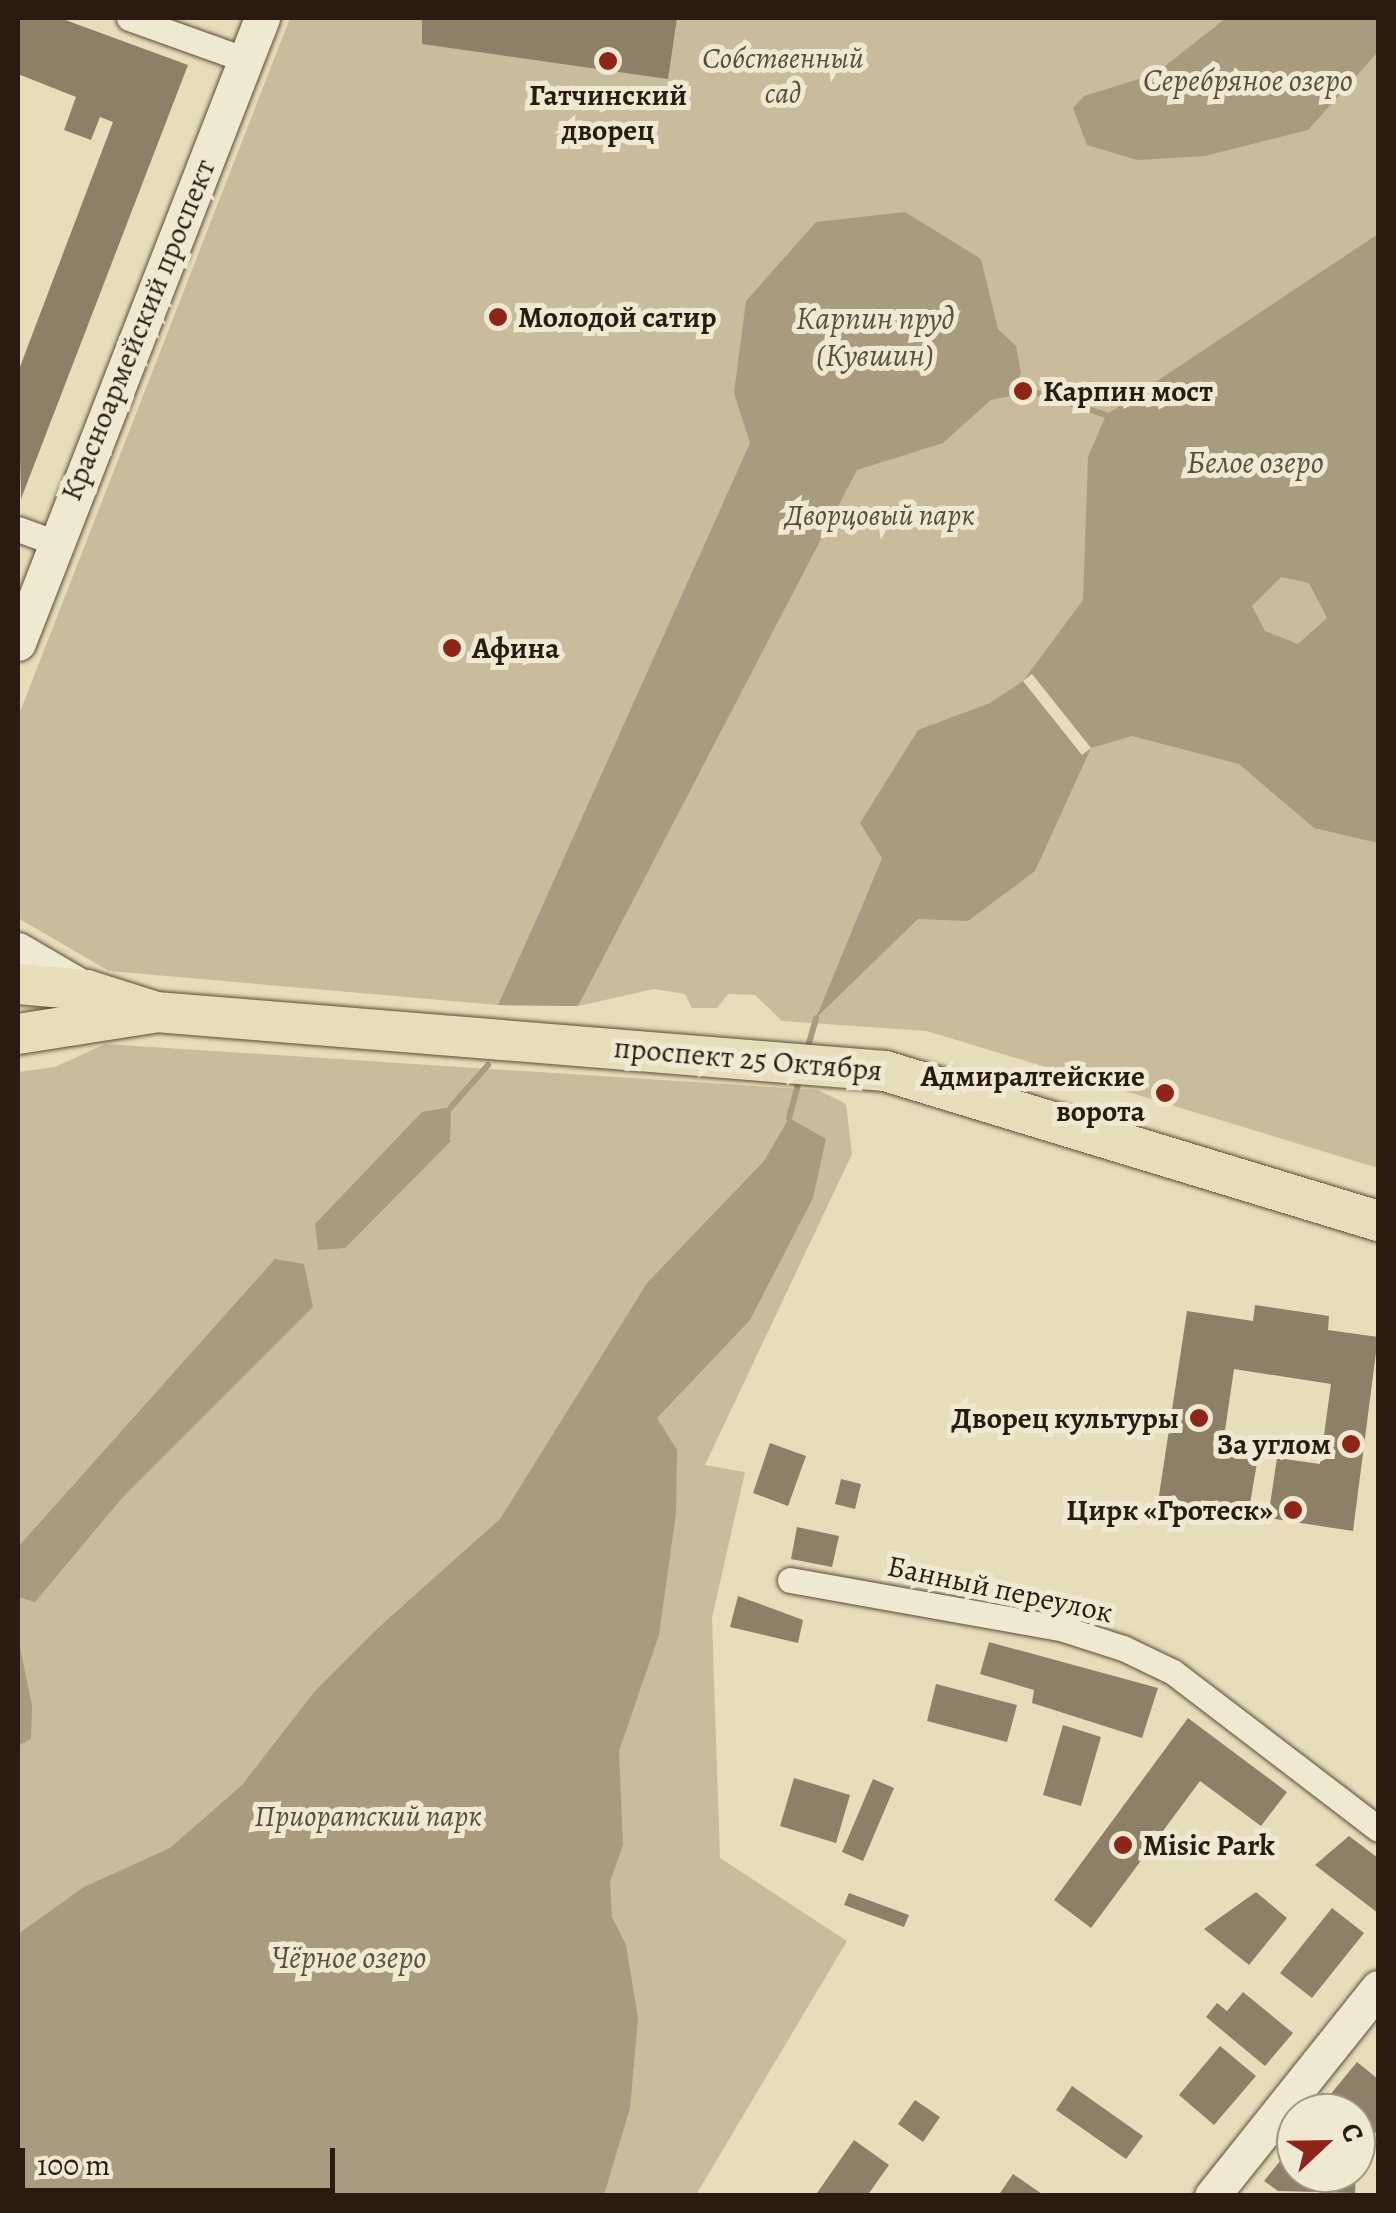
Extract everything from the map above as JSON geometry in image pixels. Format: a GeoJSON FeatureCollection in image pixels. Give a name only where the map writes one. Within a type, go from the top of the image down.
{"type":"FeatureCollection","features":[{"type":"Feature","properties":{"kind":"main road","name":"Красноармейский проспект"},"geometry":{"type":"LineString","coordinates":[[18,644],[53,542],[262,18]]}},
{"type":"Feature","properties":{"kind":"main road"},"geometry":{"type":"LineString","coordinates":[[18,950],[86,990]]}},
{"type":"Feature","properties":{"kind":"main road"},"geometry":{"type":"LineString","coordinates":[[18,984],[86,990],[156,1012]]}},
{"type":"Feature","properties":{"kind":"main road"},"geometry":{"type":"LineString","coordinates":[[18,1034],[156,1012]]}},
{"type":"Feature","properties":{"kind":"main road","name":"проспект 25 Октября"},"geometry":{"type":"LineString","coordinates":[[156,1012],[487,1035],[885,1071],[1378,1220]]}},
{"type":"Feature","properties":{"kind":"main road"},"geometry":{"type":"LineString","coordinates":[[1212,2196],[1378,1988]]}},
{"type":"Feature","properties":{"kind":"street"},"geometry":{"type":"LineString","coordinates":[[129,18],[246,60]]}},
{"type":"Feature","properties":{"kind":"street"},"geometry":{"type":"LineString","coordinates":[[18,528],[53,542]]}},
{"type":"Feature","properties":{"kind":"street","name":"Банный переулок"},"geometry":{"type":"LineString","coordinates":[[790,1580],[1064,1629],[1123,1648],[1172,1672],[1378,1829]]}},
{"type":"Feature","properties":{"kind":"green space","name":"Дворцовый парк"},"geometry":{"type":"Polygon","coordinates":[[[290,18],[1378,18],[1378,1168],[927,1031],[782,1021],[755,995],[728,994],[717,1008],[692,1008],[685,994],[654,989],[578,1006],[498,1005],[109,971],[18,918],[18,717],[290,18]]]}},
{"type":"Feature","properties":{"kind":"green space","name":"Приоратский парк"},"geometry":{"type":"Polygon","coordinates":[[[105,1044],[818,1090],[846,1104],[852,1154],[705,1465],[745,1472],[712,1618],[720,1858],[847,1941],[696,2195],[18,2195],[18,1072],[55,1067],[105,1044]]]}},
{"type":"Feature","properties":{"kind":"water","name":"Серебряное озеро"},"geometry":{"type":"Polygon","coordinates":[[[1226,18],[1378,18],[1378,52],[1308,130],[1205,156],[1137,160],[1087,145],[1073,108],[1084,96],[1155,74],[1226,18]]]}},
{"type":"Feature","properties":{"kind":"water","name":"Карпин пруд (Кувшин)"},"geometry":{"type":"Polygon","coordinates":[[[905,212],[981,259],[998,329],[1016,346],[1021,373],[1011,396],[991,400],[943,443],[857,470],[578,1006],[498,1005],[750,443],[734,393],[746,301],[816,222],[905,212]]]}},
{"type":"Feature","properties":{"kind":"water","name":"Белое озеро"},"geometry":{"type":"Polygon","coordinates":[[[1378,234],[1378,843],[1314,828],[1239,764],[1132,736],[1091,748],[1035,871],[968,921],[918,919],[816,1018],[882,858],[860,823],[918,730],[990,703],[1023,681],[1083,600],[1088,457],[1106,415],[1378,234]],[[1281,577],[1252,606],[1265,631],[1298,644],[1327,618],[1309,583],[1281,577]]]}},
{"type":"Feature","properties":{"kind":"water"},"geometry":{"type":"Polygon","coordinates":[[[451,1107],[450,1142],[345,1248],[318,1250],[315,1224],[422,1112],[451,1107]]]}},
{"type":"Feature","properties":{"kind":"water","name":"Чёрное озеро"},"geometry":{"type":"Polygon","coordinates":[[[789,1118],[826,1139],[813,1198],[750,1320],[657,1418],[677,1450],[676,1513],[659,1635],[619,1751],[623,1845],[610,1882],[612,1917],[626,1945],[638,2018],[630,2108],[604,2195],[18,2195],[18,1934],[84,1887],[170,1848],[242,1785],[315,1691],[378,1628],[500,1519],[647,1283],[764,1161],[789,1118]]]}},
{"type":"Feature","properties":{"kind":"water"},"geometry":{"type":"Polygon","coordinates":[[[275,1259],[304,1264],[313,1307],[123,1497],[35,1602],[18,1597],[18,1547],[275,1259]]]}},
{"type":"Feature","properties":{"kind":"water"},"geometry":{"type":"Polygon","coordinates":[[[18,1638],[32,1705],[31,1739],[18,1746],[18,1638]]]}},
{"type":"Feature","properties":{"kind":"pier"},"geometry":{"type":"Polygon","coordinates":[[[1032,674],[1091,748],[1082,755],[1023,681],[1032,674]]]}},
{"type":"Feature","properties":{"kind":"building"},"geometry":{"type":"Polygon","coordinates":[[[18,18],[60,18],[188,65],[21,499],[18,372],[113,122],[100,117],[91,140],[64,130],[76,97],[18,74],[18,18]]]}},
{"type":"Feature","properties":{"kind":"building","name":"Гатчинский дворец"},"geometry":{"type":"Polygon","coordinates":[[[422,18],[677,18],[668,79],[422,44],[422,18]]]}},
{"type":"Feature","properties":{"kind":"building","name":"Дворец культуры"},"geometry":{"type":"Polygon","coordinates":[[[1255,1305],[1329,1316],[1328,1330],[1378,1337],[1353,1531],[1268,1518],[1277,1458],[1320,1464],[1331,1384],[1234,1369],[1222,1451],[1258,1457],[1248,1515],[1158,1502],[1187,1311],[1253,1321],[1255,1305]]]}},
{"type":"Feature","properties":{"kind":"building"},"geometry":{"type":"Polygon","coordinates":[[[770,1443],[806,1456],[788,1506],[753,1493],[770,1443]]]}},
{"type":"Feature","properties":{"kind":"building"},"geometry":{"type":"Polygon","coordinates":[[[841,1479],[861,1484],[855,1509],[835,1504],[841,1479]]]}},
{"type":"Feature","properties":{"kind":"building"},"geometry":{"type":"Polygon","coordinates":[[[797,1527],[839,1536],[832,1567],[791,1559],[797,1527]]]}},
{"type":"Feature","properties":{"kind":"building"},"geometry":{"type":"Polygon","coordinates":[[[738,1596],[803,1620],[798,1643],[730,1627],[738,1596]]]}},
{"type":"Feature","properties":{"kind":"building"},"geometry":{"type":"Polygon","coordinates":[[[989,1642],[1158,1688],[1142,1738],[1032,1703],[1034,1690],[980,1674],[989,1642]]]}},
{"type":"Feature","properties":{"kind":"building"},"geometry":{"type":"Polygon","coordinates":[[[936,1684],[1017,1705],[1007,1742],[927,1721],[936,1684]]]}},
{"type":"Feature","properties":{"kind":"building"},"geometry":{"type":"Polygon","coordinates":[[[1188,1718],[1287,1792],[1261,1826],[1200,1781],[1091,1928],[1054,1900],[1188,1718]]]}},
{"type":"Feature","properties":{"kind":"building"},"geometry":{"type":"Polygon","coordinates":[[[1063,1725],[1101,1737],[1081,1806],[1043,1795],[1063,1725]]]}},
{"type":"Feature","properties":{"kind":"building"},"geometry":{"type":"Polygon","coordinates":[[[794,1778],[850,1795],[836,1843],[780,1826],[794,1778]]]}},
{"type":"Feature","properties":{"kind":"building"},"geometry":{"type":"Polygon","coordinates":[[[873,1779],[894,1788],[863,1861],[842,1852],[873,1779]]]}},
{"type":"Feature","properties":{"kind":"building"},"geometry":{"type":"Polygon","coordinates":[[[1349,1836],[1378,1858],[1378,1913],[1315,1865],[1349,1836]]]}},
{"type":"Feature","properties":{"kind":"building"},"geometry":{"type":"Polygon","coordinates":[[[1256,1892],[1287,1918],[1249,1965],[1204,1929],[1256,1892]]]}},
{"type":"Feature","properties":{"kind":"building"},"geometry":{"type":"Polygon","coordinates":[[[849,1893],[909,1915],[904,1927],[844,1905],[849,1893]]]}},
{"type":"Feature","properties":{"kind":"building"},"geometry":{"type":"Polygon","coordinates":[[[1332,1908],[1364,1933],[1312,1998],[1280,1973],[1332,1908]]]}},
{"type":"Feature","properties":{"kind":"building"},"geometry":{"type":"Polygon","coordinates":[[[1243,1992],[1293,2033],[1265,2066],[1206,2017],[1217,2003],[1227,2011],[1243,1992]]]}},
{"type":"Feature","properties":{"kind":"building"},"geometry":{"type":"Polygon","coordinates":[[[1220,2046],[1256,2076],[1214,2125],[1179,2095],[1220,2046]]]}},
{"type":"Feature","properties":{"kind":"building"},"geometry":{"type":"Polygon","coordinates":[[[1357,2062],[1378,2079],[1378,2135],[1376,2093],[1332,2093],[1357,2062]]]}},
{"type":"Feature","properties":{"kind":"building"},"geometry":{"type":"Polygon","coordinates":[[[1072,2086],[1143,2136],[1126,2159],[1056,2110],[1072,2086]]]}},
{"type":"Feature","properties":{"kind":"building"},"geometry":{"type":"Polygon","coordinates":[[[915,2100],[940,2117],[923,2142],[898,2124],[915,2100]]]}},
{"type":"Feature","properties":{"kind":"building"},"geometry":{"type":"Polygon","coordinates":[[[854,2140],[889,2165],[867,2196],[815,2196],[854,2140]]]}},
{"type":"Feature","properties":{"kind":"building"},"geometry":{"type":"Polygon","coordinates":[[[1276,2166],[1276,2190],[1264,2181],[1276,2166]]]}},
{"type":"Feature","properties":{"kind":"building"},"geometry":{"type":"Polygon","coordinates":[[[1013,2174],[1045,2196],[998,2196],[1013,2174]]]}},
{"type":"Feature","properties":{"kind":"waterway"},"geometry":{"type":"LineString","coordinates":[[1016,386],[1106,415]]}},
{"type":"Feature","properties":{"kind":"waterway"},"geometry":{"type":"LineString","coordinates":[[807,1050],[816,1018]]}},
{"type":"Feature","properties":{"kind":"waterway"},"geometry":{"type":"LineString","coordinates":[[451,1107],[488,1065]]}},
{"type":"Feature","properties":{"kind":"waterway"},"geometry":{"type":"LineString","coordinates":[[789,1118],[800,1077]]}},
{"type":"Feature","properties":{"kind":"place","name":"Гатчинский дворец"},"geometry":{"type":"Point","coordinates":[608,61]}},
{"type":"Feature","properties":{"kind":"place","name":"Молодой сатир"},"geometry":{"type":"Point","coordinates":[498,317]}},
{"type":"Feature","properties":{"kind":"place","name":"Карпин мост"},"geometry":{"type":"Point","coordinates":[1023,391]}},
{"type":"Feature","properties":{"kind":"place","name":"Афина"},"geometry":{"type":"Point","coordinates":[452,648]}},
{"type":"Feature","properties":{"kind":"place","name":"Адмиралтейские ворота"},"geometry":{"type":"Point","coordinates":[1165,1093]}},
{"type":"Feature","properties":{"kind":"place","name":"Дворец культуры"},"geometry":{"type":"Point","coordinates":[1199,1418]}},
{"type":"Feature","properties":{"kind":"place","name":"За углом"},"geometry":{"type":"Point","coordinates":[1351,1444]}},
{"type":"Feature","properties":{"kind":"place","name":"Цирк «Гротеск»"},"geometry":{"type":"Point","coordinates":[1293,1510]}},
{"type":"Feature","properties":{"kind":"place","name":"Misic Park"},"geometry":{"type":"Point","coordinates":[1123,1845]}},
{"type":"Feature","properties":{"kind":"park label","name":"Собственный сад"},"geometry":{"type":"Point","coordinates":[783,75]}}]}
